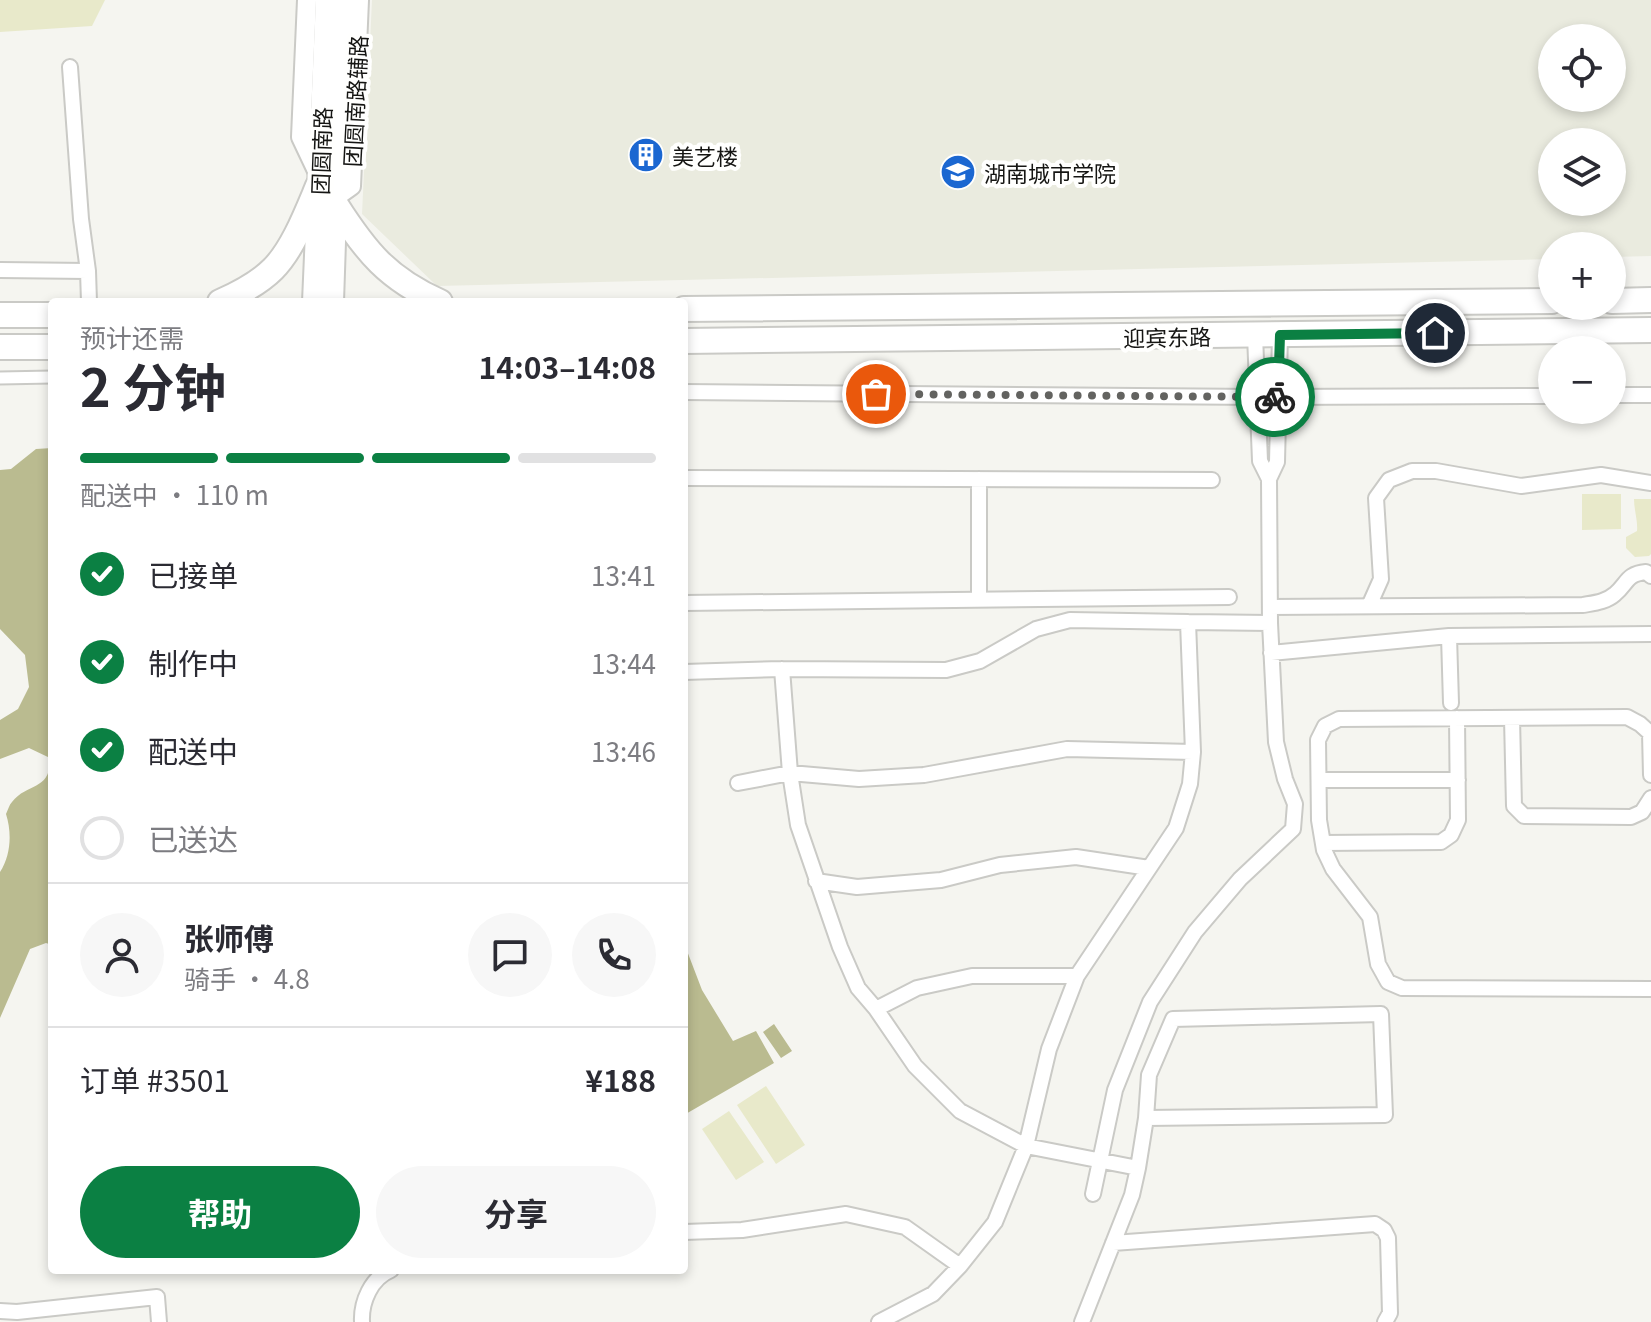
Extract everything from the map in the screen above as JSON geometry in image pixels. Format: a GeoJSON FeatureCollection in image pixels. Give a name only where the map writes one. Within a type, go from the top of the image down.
{"type":"FeatureCollection","features":[{"type":"Feature","properties":{"kind":"highway"},"geometry":{"type":"LineString","coordinates":[[230,298],[274,269],[327,190],[381,266],[415,291],[431,298]]}},
{"type":"Feature","properties":{"kind":"highway"},"geometry":{"type":"LineString","coordinates":[[1626,301],[1651,300]]}},
{"type":"Feature","properties":{"kind":"highway","name":"迎宾东路"},"geometry":{"type":"LineString","coordinates":[[688,309],[1538,301]]}},
{"type":"Feature","properties":{"kind":"highway"},"geometry":{"type":"LineString","coordinates":[[0,315],[48,315]]}},
{"type":"Feature","properties":{"kind":"highway","name":"迎宾东路"},"geometry":{"type":"LineString","coordinates":[[688,341],[1651,330]]}},
{"type":"Feature","properties":{"kind":"highway"},"geometry":{"type":"LineString","coordinates":[[0,347],[48,347]]}},
{"type":"Feature","properties":{"kind":"main road","name":"团圆南路"},"geometry":{"type":"LineString","coordinates":[[326,0],[327,190],[333,298]]}},
{"type":"Feature","properties":{"kind":"main road","name":"团圆南路"},"geometry":{"type":"LineString","coordinates":[[314,298],[327,190],[343,0]]}},
{"type":"Feature","properties":{"kind":"street","name":"团圆南路辅路"},"geometry":{"type":"LineString","coordinates":[[307,0],[301,137],[327,190],[351,186],[359,0]]}},
{"type":"Feature","properties":{"kind":"street"},"geometry":{"type":"LineString","coordinates":[[70,67],[89,298]]}},
{"type":"Feature","properties":{"kind":"street"},"geometry":{"type":"LineString","coordinates":[[0,270],[88,271]]}},
{"type":"Feature","properties":{"kind":"street"},"geometry":{"type":"LineString","coordinates":[[1255,335],[1260,461],[1269,479]]}},
{"type":"Feature","properties":{"kind":"street"},"geometry":{"type":"LineString","coordinates":[[1093,1194],[1115,1090],[1150,1002],[1195,932],[1240,879],[1293,829],[1295,804],[1276,742],[1270,623],[1269,479],[1277,462],[1280,335]]}},
{"type":"Feature","properties":{"kind":"street"},"geometry":{"type":"LineString","coordinates":[[0,378],[48,377]]}},
{"type":"Feature","properties":{"kind":"street"},"geometry":{"type":"LineString","coordinates":[[688,392],[1538,396]]}},
{"type":"Feature","properties":{"kind":"street"},"geometry":{"type":"LineString","coordinates":[[1626,395],[1651,395]]}},
{"type":"Feature","properties":{"kind":"street"},"geometry":{"type":"LineString","coordinates":[[1369,606],[1381,579],[1376,498],[1389,480],[1412,471],[1436,471],[1521,486],[1601,475],[1651,483]]}},
{"type":"Feature","properties":{"kind":"street"},"geometry":{"type":"LineString","coordinates":[[688,478],[1212,480]]}},
{"type":"Feature","properties":{"kind":"street"},"geometry":{"type":"LineString","coordinates":[[979,479],[979,600]]}},
{"type":"Feature","properties":{"kind":"street"},"geometry":{"type":"LineString","coordinates":[[1270,607],[1583,605],[1604,601],[1617,593],[1623,582],[1636,573],[1646,572],[1651,576]]}},
{"type":"Feature","properties":{"kind":"street"},"geometry":{"type":"LineString","coordinates":[[688,603],[1229,597]]}},
{"type":"Feature","properties":{"kind":"street"},"geometry":{"type":"LineString","coordinates":[[688,672],[946,670],[980,661],[1036,629],[1070,620],[1270,623]]}},
{"type":"Feature","properties":{"kind":"street"},"geometry":{"type":"LineString","coordinates":[[879,1322],[933,1294],[995,1222],[1026,1146],[1049,1049],[1077,976],[1176,828],[1190,784],[1193,752],[1188,622]]}},
{"type":"Feature","properties":{"kind":"street"},"geometry":{"type":"LineString","coordinates":[[1271,653],[1449,636],[1651,634]]}},
{"type":"Feature","properties":{"kind":"street"},"geometry":{"type":"LineString","coordinates":[[1449,636],[1451,703]]}},
{"type":"Feature","properties":{"kind":"street"},"geometry":{"type":"LineString","coordinates":[[782,669],[790,773],[798,825],[816,881],[858,988],[915,1066],[960,1111],[1026,1146],[1138,1168]]}},
{"type":"Feature","properties":{"kind":"street"},"geometry":{"type":"LineString","coordinates":[[1651,775],[1650,733],[1627,717],[1339,719],[1325,726],[1318,740],[1319,820],[1323,843],[1333,869],[1370,917],[1378,964],[1388,982],[1402,988],[1651,989]]}},
{"type":"Feature","properties":{"kind":"street"},"geometry":{"type":"LineString","coordinates":[[1323,843],[1441,842],[1451,835],[1458,820],[1457,718]]}},
{"type":"Feature","properties":{"kind":"street"},"geometry":{"type":"LineString","coordinates":[[1512,718],[1514,806],[1524,816],[1631,817],[1642,812],[1651,798]]}},
{"type":"Feature","properties":{"kind":"street"},"geometry":{"type":"LineString","coordinates":[[738,783],[790,773],[859,779],[924,775],[1067,749],[1193,752]]}},
{"type":"Feature","properties":{"kind":"street"},"geometry":{"type":"LineString","coordinates":[[1319,780],[1458,780]]}},
{"type":"Feature","properties":{"kind":"street"},"geometry":{"type":"LineString","coordinates":[[816,881],[857,887],[941,880],[1000,865],[1076,857],[1149,868]]}},
{"type":"Feature","properties":{"kind":"street"},"geometry":{"type":"LineString","coordinates":[[876,1009],[917,988],[972,976],[1077,976]]}},
{"type":"Feature","properties":{"kind":"street"},"geometry":{"type":"LineString","coordinates":[[1082,1322],[1132,1195],[1146,1118],[1149,1075],[1173,1019],[1381,1014],[1385,1115],[1146,1118]]}},
{"type":"Feature","properties":{"kind":"street"},"geometry":{"type":"LineString","coordinates":[[688,1232],[742,1230],[846,1214],[905,1227],[960,1266]]}},
{"type":"Feature","properties":{"kind":"street"},"geometry":{"type":"LineString","coordinates":[[1113,1243],[1375,1224],[1384,1230],[1388,1238],[1390,1313],[1385,1322]]}},
{"type":"Feature","properties":{"kind":"street"},"geometry":{"type":"LineString","coordinates":[[362,1322],[368,1290],[382,1274]]}},
{"type":"Feature","properties":{"kind":"street"},"geometry":{"type":"LineString","coordinates":[[0,1311],[17,1312],[157,1297],[159,1322]]}},
{"type":"Feature","properties":{"kind":"shaded area"},"geometry":{"type":"Polygon","coordinates":[[[0,0],[105,0],[92,26],[0,32],[0,0]]]}},
{"type":"Feature","properties":{"kind":"shaded area","name":"湖南城市学院"},"geometry":{"type":"Polygon","coordinates":[[[372,0],[1651,0],[1651,256],[1626,257],[1626,232],[1538,232],[1538,259],[437,286],[362,214],[372,0]]]}},
{"type":"Feature","properties":{"kind":"shaded area"},"geometry":{"type":"Polygon","coordinates":[[[48,448],[48,757],[29,748],[0,759],[0,720],[18,709],[29,687],[25,655],[0,629],[0,470],[11,469],[36,449],[48,448]]]}},
{"type":"Feature","properties":{"kind":"shaded area"},"geometry":{"type":"Polygon","coordinates":[[[1582,494],[1621,494],[1621,529],[1582,530],[1582,494]]]}},
{"type":"Feature","properties":{"kind":"shaded area"},"geometry":{"type":"Polygon","coordinates":[[[1634,499],[1651,499],[1649,556],[1635,557],[1626,548],[1626,537],[1637,531],[1634,499]]]}},
{"type":"Feature","properties":{"kind":"shaded area"},"geometry":{"type":"Polygon","coordinates":[[[48,772],[48,944],[30,949],[0,1018],[0,872],[9,844],[6,814],[18,796],[48,772]]]}},
{"type":"Feature","properties":{"kind":"shaded area"},"geometry":{"type":"Polygon","coordinates":[[[688,953],[702,990],[733,1041],[756,1031],[774,1063],[688,1113],[688,953]]]}},
{"type":"Feature","properties":{"kind":"shaded area"},"geometry":{"type":"Polygon","coordinates":[[[774,1024],[792,1051],[781,1058],[763,1032],[774,1024]]]}},
{"type":"Feature","properties":{"kind":"shaded area"},"geometry":{"type":"Polygon","coordinates":[[[766,1086],[805,1145],[776,1164],[737,1105],[766,1086]]]}},
{"type":"Feature","properties":{"kind":"shaded area"},"geometry":{"type":"Polygon","coordinates":[[[729,1111],[764,1162],[736,1180],[702,1129],[729,1111]]]}},
{"type":"Feature","properties":{"kind":"way so far"},"geometry":{"type":"LineString","coordinates":[[876,394],[1275,397]]}},
{"type":"Feature","properties":{"kind":"place","name":"美艺楼"},"geometry":{"type":"Point","coordinates":[646,155]}},
{"type":"Feature","properties":{"kind":"place","name":"湖南城市学院"},"geometry":{"type":"Point","coordinates":[958,172]}},
{"type":"Feature","properties":{"kind":"route"},"geometry":{"type":"LineString","coordinates":[[1275,397],[1278,397],[1280,335],[1435,333]]}}]}
